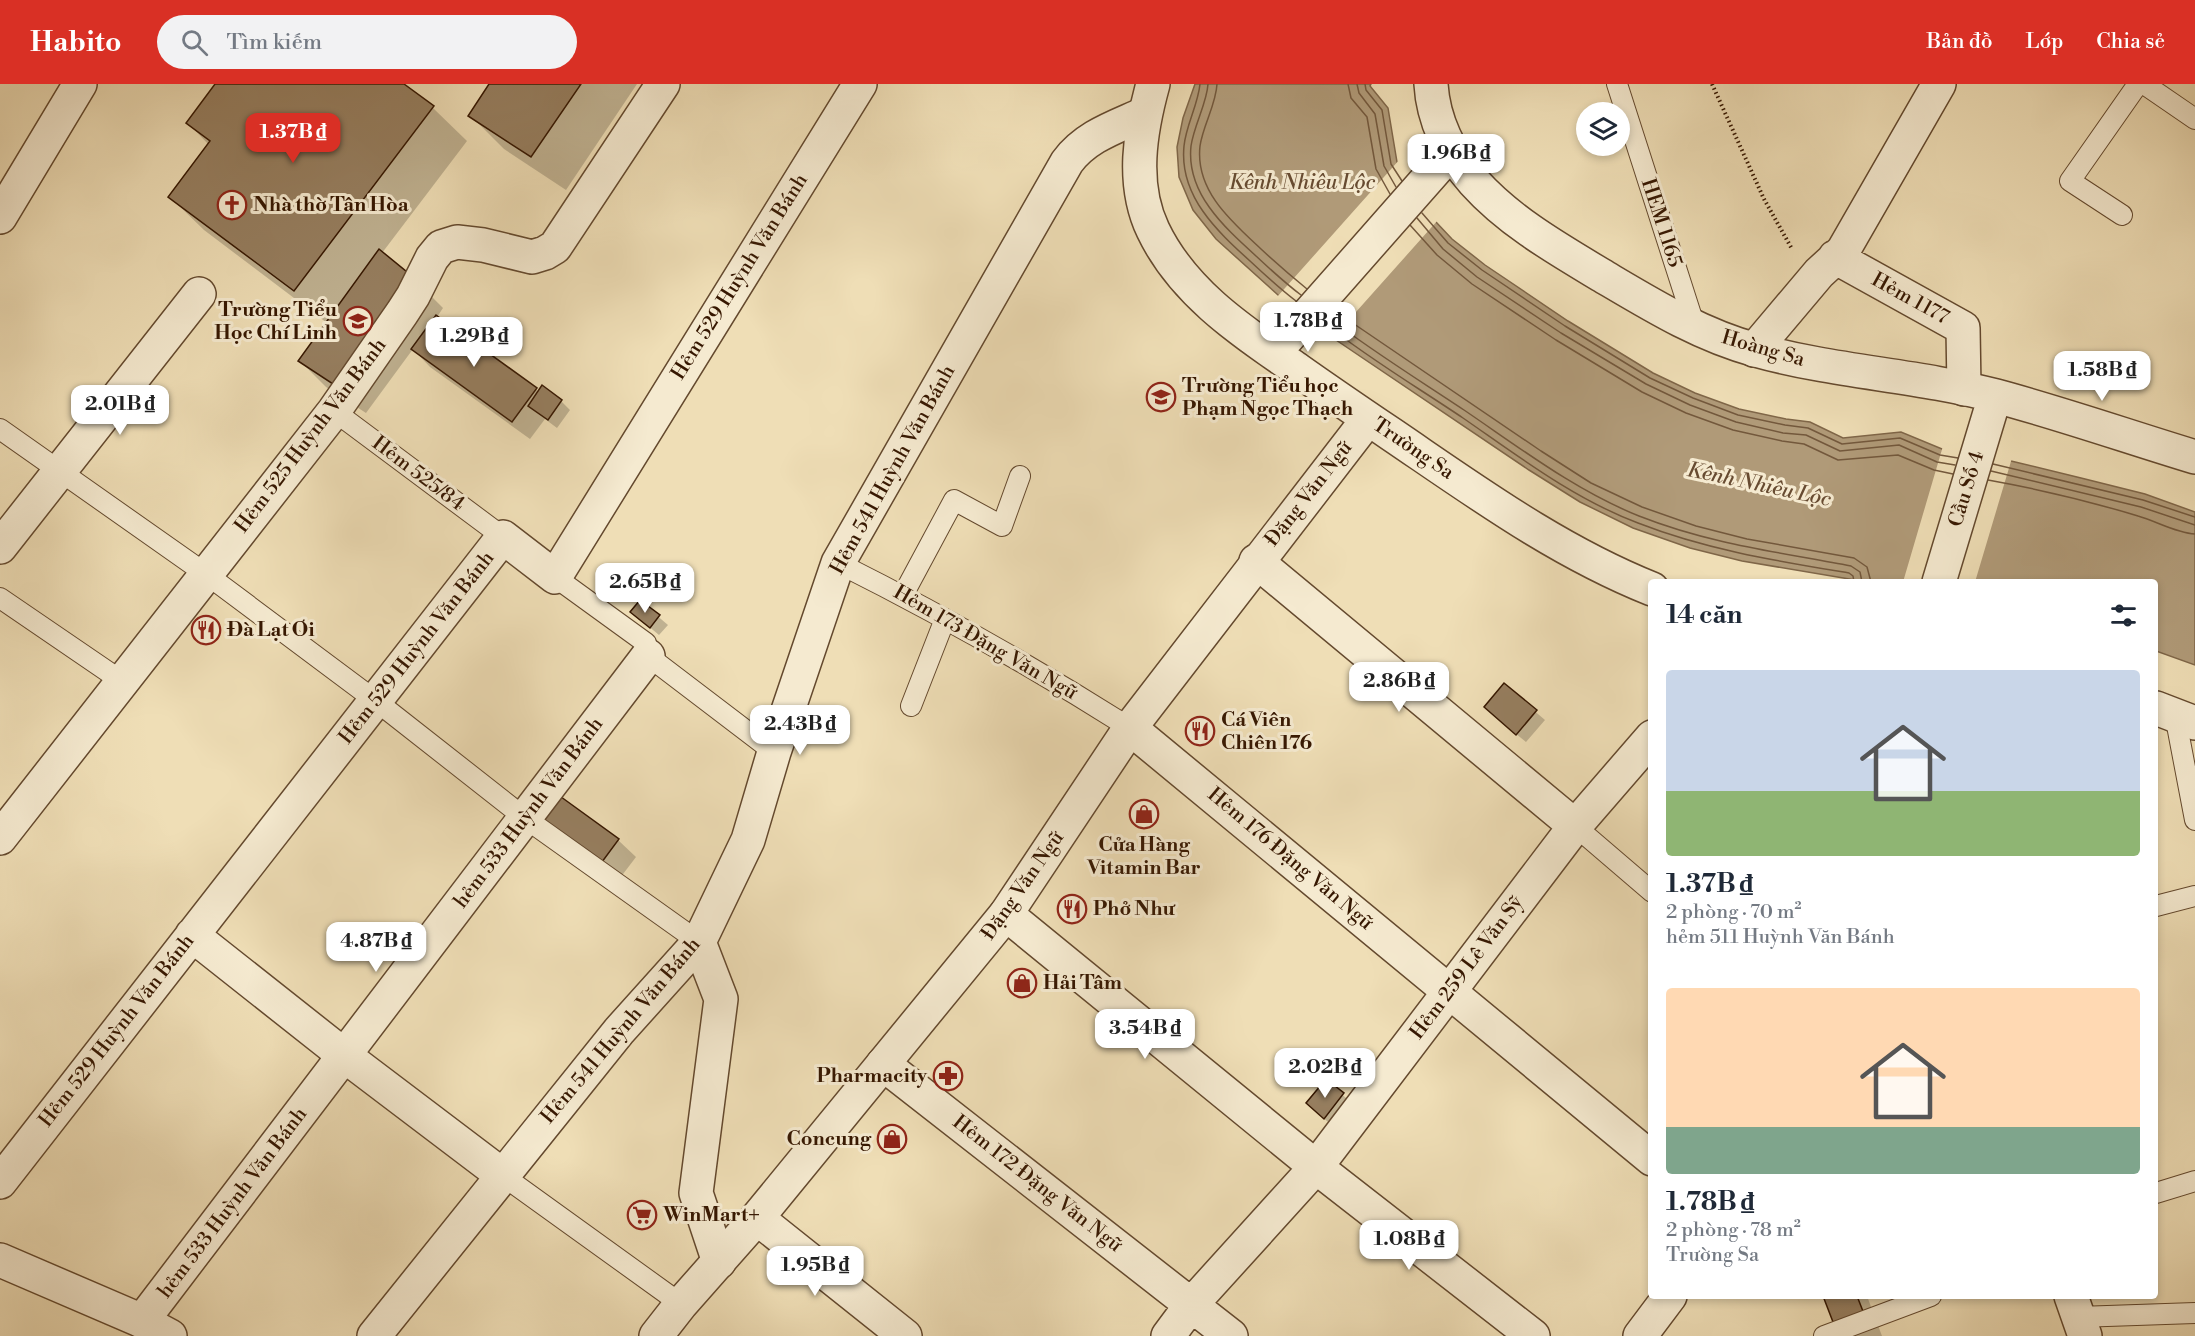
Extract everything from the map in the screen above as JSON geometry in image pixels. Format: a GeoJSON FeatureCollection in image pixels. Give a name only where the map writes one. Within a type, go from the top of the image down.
{"type":"FeatureCollection","features":[{"type":"Feature","properties":{"kind":"street"},"geometry":{"type":"LineString","coordinates":[[0,217],[80,84]]}},
{"type":"Feature","properties":{"kind":"street","name":"Hẻm 525 Huỳnh Văn Bánh"},"geometry":{"type":"LineString","coordinates":[[0,838],[333,411],[402,313],[432,258],[441,247],[457,242],[532,257],[555,247],[663,84]]}},
{"type":"Feature","properties":{"kind":"street","name":"Hẻm 529 Huỳnh Văn Bánh"},"geometry":{"type":"LineString","coordinates":[[0,1182],[503,537],[555,577],[860,84]]}},
{"type":"Feature","properties":{"kind":"street","name":"Hoàng Sa"},"geometry":{"type":"LineString","coordinates":[[1431,84],[1438,121],[1452,151],[1473,180],[1499,208],[1581,263],[1695,327],[1754,350],[1814,364],[1979,392],[2195,457]]}},
{"type":"Feature","properties":{"kind":"street"},"geometry":{"type":"LineString","coordinates":[[1754,350],[1819,273],[1843,251],[1939,84]]}},
{"type":"Feature","properties":{"kind":"street","name":"Trường Sa"},"geometry":{"type":"LineString","coordinates":[[1149,99],[1140,154],[1140,174],[1146,212],[1152,229],[1171,262],[1186,281],[1233,323],[1368,419],[1555,543],[1616,575],[1648,587]]}},
{"type":"Feature","properties":{"kind":"street","name":"Hẻm 541 Huỳnh Văn Bánh"},"geometry":{"type":"LineString","coordinates":[[374,1336],[619,1031],[699,942],[748,840],[774,752],[838,563],[1066,162],[1077,148],[1090,138],[1149,99]]}},
{"type":"Feature","properties":{"kind":"street"},"geometry":{"type":"LineString","coordinates":[[1274,353],[1452,151]]}},
{"type":"Feature","properties":{"kind":"street","name":"Hẻm 1177"},"geometry":{"type":"LineString","coordinates":[[1835,257],[1963,328],[1979,392]]}},
{"type":"Feature","properties":{"kind":"street"},"geometry":{"type":"LineString","coordinates":[[0,547],[199,294]]}},
{"type":"Feature","properties":{"kind":"street","name":"Cầu Số 4"},"geometry":{"type":"LineString","coordinates":[[1940,579],[1981,441],[1979,392]]}},
{"type":"Feature","properties":{"kind":"street","name":"Đặng Văn Ngữ"},"geometry":{"type":"LineString","coordinates":[[656,1336],[681,1304],[757,1218],[1006,914],[1130,728],[1256,561],[1368,419]]}},
{"type":"Feature","properties":{"kind":"street"},"geometry":{"type":"LineString","coordinates":[[1256,561],[1575,826]]}},
{"type":"Feature","properties":{"kind":"street","name":"hẻm 533 Huỳnh Văn Bánh"},"geometry":{"type":"LineString","coordinates":[[156,1328],[345,1056],[648,656]]}},
{"type":"Feature","properties":{"kind":"street","name":"Hẻm 176 Đặng Văn Ngữ"},"geometry":{"type":"LineString","coordinates":[[1130,728],[1648,1156]]}},
{"type":"Feature","properties":{"kind":"street","name":"Hẻm 259 Lê Văn Sỹ"},"geometry":{"type":"LineString","coordinates":[[1168,1336],[1191,1305],[1316,1167],[1575,826],[1648,743]]}},
{"type":"Feature","properties":{"kind":"street"},"geometry":{"type":"LineString","coordinates":[[1006,914],[1316,1167],[1533,1336]]}},
{"type":"Feature","properties":{"kind":"street","name":"Hẻm 529 Huỳnh Văn Bánh"},"geometry":{"type":"LineString","coordinates":[[192,935],[345,1056]]}},
{"type":"Feature","properties":{"kind":"street"},"geometry":{"type":"LineString","coordinates":[[699,942],[721,999],[696,1193],[719,1262]]}},
{"type":"Feature","properties":{"kind":"street"},"geometry":{"type":"LineString","coordinates":[[345,1056],[502,1175]]}},
{"type":"Feature","properties":{"kind":"street","name":"Hẻm 172 Đặng Văn Ngữ"},"geometry":{"type":"LineString","coordinates":[[883,1064],[1231,1336]]}},
{"type":"Feature","properties":{"kind":"street"},"geometry":{"type":"LineString","coordinates":[[757,1218],[905,1336]]}},
{"type":"Feature","properties":{"kind":"street"},"geometry":{"type":"LineString","coordinates":[[3,1268],[156,1328]]}},
{"type":"Feature","properties":{"kind":"street"},"geometry":{"type":"LineString","coordinates":[[1640,1336],[1668,1299]]}},
{"type":"Feature","properties":{"kind":"lane","name":"HEM 1165"},"geometry":{"type":"LineString","coordinates":[[1617,84],[1695,327]]}},
{"type":"Feature","properties":{"kind":"lane"},"geometry":{"type":"LineString","coordinates":[[2122,215],[2070,181],[2138,84]]}},
{"type":"Feature","properties":{"kind":"lane"},"geometry":{"type":"LineString","coordinates":[[2144,84],[2195,119]]}},
{"type":"Feature","properties":{"kind":"lane","name":"Hẻm 525/84"},"geometry":{"type":"LineString","coordinates":[[333,411],[503,537]]}},
{"type":"Feature","properties":{"kind":"lane"},"geometry":{"type":"LineString","coordinates":[[0,429],[206,574],[375,701],[525,818],[699,942]]}},
{"type":"Feature","properties":{"kind":"lane"},"geometry":{"type":"LineString","coordinates":[[903,595],[954,500],[1002,526],[1020,476]]}},
{"type":"Feature","properties":{"kind":"lane","name":"Hẻm 173 Đặng Văn Ngữ"},"geometry":{"type":"LineString","coordinates":[[838,563],[903,595],[1056,681],[1130,728]]}},
{"type":"Feature","properties":{"kind":"lane"},"geometry":{"type":"LineString","coordinates":[[555,577],[646,643],[648,656],[774,752]]}},
{"type":"Feature","properties":{"kind":"lane"},"geometry":{"type":"LineString","coordinates":[[0,598],[123,682]]}},
{"type":"Feature","properties":{"kind":"lane"},"geometry":{"type":"LineString","coordinates":[[911,706],[945,619]]}},
{"type":"Feature","properties":{"kind":"lane"},"geometry":{"type":"LineString","coordinates":[[2175,716],[2195,820]]}},
{"type":"Feature","properties":{"kind":"lane"},"geometry":{"type":"LineString","coordinates":[[1575,826],[1648,889]]}},
{"type":"Feature","properties":{"kind":"lane"},"geometry":{"type":"LineString","coordinates":[[2158,905],[2195,896]]}},
{"type":"Feature","properties":{"kind":"lane"},"geometry":{"type":"LineString","coordinates":[[502,1175],[681,1304]]}},
{"type":"Feature","properties":{"kind":"lane"},"geometry":{"type":"LineString","coordinates":[[2158,1192],[2195,1181]]}},
{"type":"Feature","properties":{"kind":"lane"},"geometry":{"type":"LineString","coordinates":[[1824,1336],[1923,1299]]}},
{"type":"Feature","properties":{"kind":"lane"},"geometry":{"type":"LineString","coordinates":[[2078,1316],[2195,1313]]}},
{"type":"Feature","properties":{"kind":"path"},"geometry":{"type":"LineString","coordinates":[[1712,84],[1764,199],[1810,284]]}},
{"type":"Feature","properties":{"kind":"water","name":"Kênh Nhiêu Lộc"},"geometry":{"type":"Polygon","coordinates":[[[1195,84],[1371,84],[1370,86],[1388,108],[1397,162],[1436,222],[1452,239],[1485,265],[1568,321],[1653,373],[1695,393],[1739,409],[1810,422],[1843,438],[1901,432],[1942,449],[2011,461],[2081,478],[2145,494],[2195,512],[2195,665],[2158,652],[2158,579],[1849,579],[1742,561],[1690,548],[1633,528],[1580,502],[1333,338],[1278,295],[1216,239],[1193,210],[1179,177],[1177,147],[1183,118],[1195,84]]]}},
{"type":"Feature","properties":{"kind":"pier"},"geometry":{"type":"Polygon","coordinates":[[[1400,159],[1438,220],[1331,340],[1277,297],[1400,159]]]}},
{"type":"Feature","properties":{"kind":"pier"},"geometry":{"type":"Polygon","coordinates":[[[1943,446],[2012,458],[1976,579],[1904,579],[1943,446]]]}},
{"type":"Feature","properties":{"kind":"building"},"geometry":{"type":"Polygon","coordinates":[[[215,84],[404,84],[434,106],[294,291],[168,197],[210,141],[186,123],[215,84]]]}},
{"type":"Feature","properties":{"kind":"building"},"geometry":{"type":"Polygon","coordinates":[[[489,84],[581,84],[531,157],[468,116],[489,84]]]}},
{"type":"Feature","properties":{"kind":"building","name":"Trường Tiểu Học Chí Linh"},"geometry":{"type":"Polygon","coordinates":[[[379,249],[418,281],[339,388],[298,361],[379,249]]]}},
{"type":"Feature","properties":{"kind":"building"},"geometry":{"type":"Polygon","coordinates":[[[436,315],[537,388],[512,422],[411,349],[436,315]]]}},
{"type":"Feature","properties":{"kind":"building"},"geometry":{"type":"Polygon","coordinates":[[[542,385],[562,400],[548,420],[528,406],[542,385]]]}},
{"type":"Feature","properties":{"kind":"building"},"geometry":{"type":"Polygon","coordinates":[[[640,600],[660,615],[650,628],[630,612],[640,600]]]}},
{"type":"Feature","properties":{"kind":"building"},"geometry":{"type":"Polygon","coordinates":[[[1504,683],[1537,710],[1516,735],[1484,707],[1504,683]]]}},
{"type":"Feature","properties":{"kind":"building"},"geometry":{"type":"Polygon","coordinates":[[[557,794],[619,839],[599,866],[537,821],[557,794]]]}},
{"type":"Feature","properties":{"kind":"building"},"geometry":{"type":"Polygon","coordinates":[[[1326,1079],[1344,1093],[1324,1119],[1306,1103],[1326,1079]]]}},
{"type":"Feature","properties":{"kind":"building"},"geometry":{"type":"Polygon","coordinates":[[[1824,1299],[1858,1299],[1868,1324],[1838,1335],[1824,1299]]]}},
{"type":"Feature","properties":{"kind":"place","name":"Nhà thờ Tân Hòa"},"geometry":{"type":"Point","coordinates":[232,205]}},
{"type":"Feature","properties":{"kind":"place","name":"Trường Tiểu Học Chí Linh"},"geometry":{"type":"Point","coordinates":[358,321]}},
{"type":"Feature","properties":{"kind":"place","name":"Trường Tiểu học Phạm Ngọc Thạch"},"geometry":{"type":"Point","coordinates":[1161,397]}},
{"type":"Feature","properties":{"kind":"place","name":"Đà Lạt Ơi"},"geometry":{"type":"Point","coordinates":[206,630]}},
{"type":"Feature","properties":{"kind":"place","name":"Cá Viên Chiên 176"},"geometry":{"type":"Point","coordinates":[1200,731]}},
{"type":"Feature","properties":{"kind":"place","name":"Cửa Hàng Vitamin Bar"},"geometry":{"type":"Point","coordinates":[1144,814]}},
{"type":"Feature","properties":{"kind":"place","name":"Phở Như"},"geometry":{"type":"Point","coordinates":[1072,909]}},
{"type":"Feature","properties":{"kind":"place","name":"Hải Tâm"},"geometry":{"type":"Point","coordinates":[1022,983]}},
{"type":"Feature","properties":{"kind":"place","name":"Pharmacity"},"geometry":{"type":"Point","coordinates":[948,1076]}},
{"type":"Feature","properties":{"kind":"place","name":"Concung"},"geometry":{"type":"Point","coordinates":[892,1139]}},
{"type":"Feature","properties":{"kind":"place","name":"WinMart+"},"geometry":{"type":"Point","coordinates":[642,1215]}}]}
